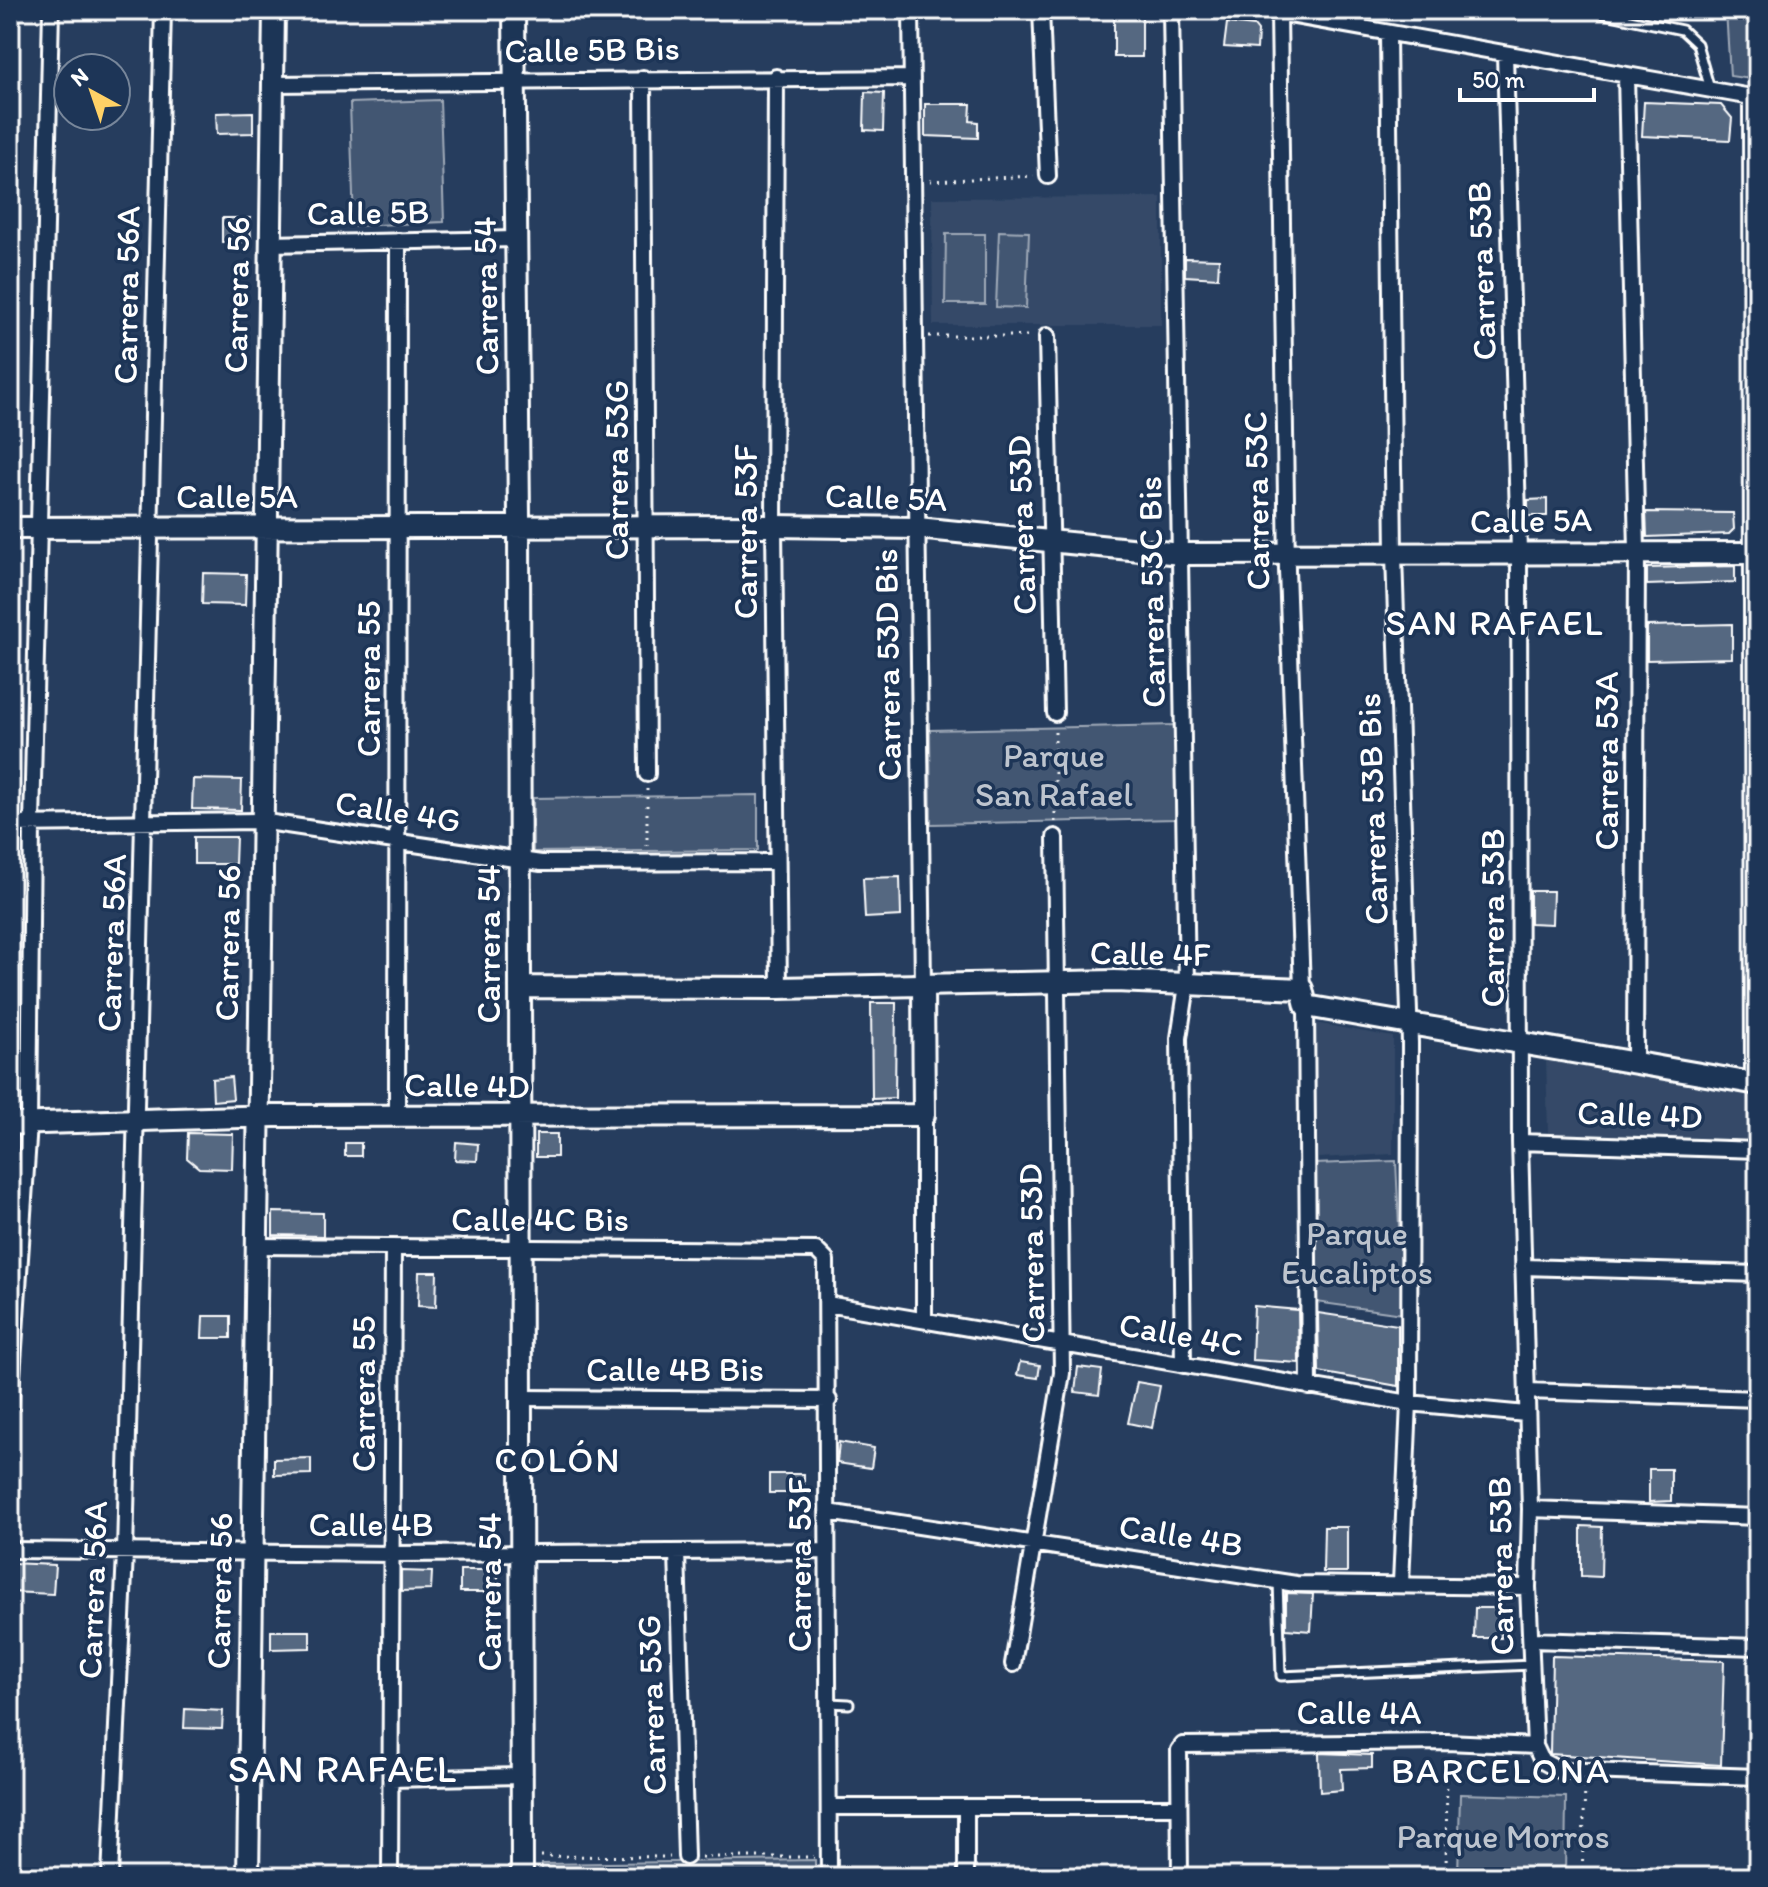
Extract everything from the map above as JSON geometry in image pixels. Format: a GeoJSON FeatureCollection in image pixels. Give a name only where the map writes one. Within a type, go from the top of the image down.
{"type":"FeatureCollection","features":[{"type":"Feature","properties":{"kind":"street"},"geometry":{"type":"LineString","coordinates":[[10,1407],[41,528],[51,10]]}},
{"type":"Feature","properties":{"kind":"street","name":"Carrera 56A"},"geometry":{"type":"LineString","coordinates":[[110,1877],[125,1553],[163,10]]}},
{"type":"Feature","properties":{"kind":"street","name":"Carrera 56"},"geometry":{"type":"LineString","coordinates":[[248,1877],[264,528],[274,10]]}},
{"type":"Feature","properties":{"kind":"street","name":"Carrera 54"},"geometry":{"type":"LineString","coordinates":[[514,10],[519,529],[522,1877]]}},
{"type":"Feature","properties":{"kind":"street","name":"Carrera 53D Bis"},"geometry":{"type":"LineString","coordinates":[[911,10],[917,336],[924,1320]]}},
{"type":"Feature","properties":{"kind":"street"},"geometry":{"type":"LineString","coordinates":[[1041,10],[1048,176]]}},
{"type":"Feature","properties":{"kind":"street","name":"Carrera 53C Bis"},"geometry":{"type":"LineString","coordinates":[[1171,10],[1187,985],[1179,1038],[1183,1365]]}},
{"type":"Feature","properties":{"kind":"street"},"geometry":{"type":"LineString","coordinates":[[1261,10],[1754,98],[1756,1084]]}},
{"type":"Feature","properties":{"kind":"street","name":"Carrera 53C"},"geometry":{"type":"LineString","coordinates":[[1279,13],[1287,556],[1304,997],[1309,1387]]}},
{"type":"Feature","properties":{"kind":"street","name":"Carrera 53B Bis"},"geometry":{"type":"LineString","coordinates":[[1388,33],[1394,555],[1409,1024],[1409,1403],[1401,1583]]}},
{"type":"Feature","properties":{"kind":"street","name":"Carrera 53B"},"geometry":{"type":"LineString","coordinates":[[1505,54],[1519,552],[1520,1142],[1530,1509],[1528,1587],[1535,1746]]}},
{"type":"Feature","properties":{"kind":"street","name":"Carrera 53A"},"geometry":{"type":"LineString","coordinates":[[1626,75],[1637,551],[1635,1063]]}},
{"type":"Feature","properties":{"kind":"street","name":"Carrera 53F"},"geometry":{"type":"LineString","coordinates":[[776,77],[774,526],[779,988]]}},
{"type":"Feature","properties":{"kind":"street","name":"Calle 5B Bis"},"geometry":{"type":"LineString","coordinates":[[272,84],[643,78],[912,78]]}},
{"type":"Feature","properties":{"kind":"street","name":"Carrera 53G"},"geometry":{"type":"LineString","coordinates":[[643,78],[647,774]]}},
{"type":"Feature","properties":{"kind":"street","name":"Calle 5B"},"geometry":{"type":"LineString","coordinates":[[269,244],[516,239]]}},
{"type":"Feature","properties":{"kind":"street","name":"Carrera 55"},"geometry":{"type":"LineString","coordinates":[[397,1116],[398,241]]}},
{"type":"Feature","properties":{"kind":"street","name":"Carrera 53D"},"geometry":{"type":"LineString","coordinates":[[1047,336],[1055,713]]}},
{"type":"Feature","properties":{"kind":"street","name":"Calle 5A"},"geometry":{"type":"LineString","coordinates":[[10,528],[917,528],[1181,554],[1755,553]]}},
{"type":"Feature","properties":{"kind":"street","name":"Calle 4G"},"geometry":{"type":"LineString","coordinates":[[10,824],[260,821],[396,839],[520,862],[777,862]]}},
{"type":"Feature","properties":{"kind":"street","name":"Carrera 53D"},"geometry":{"type":"LineString","coordinates":[[1013,1664],[1036,1543],[1062,1373],[1055,837]]}},
{"type":"Feature","properties":{"kind":"street","name":"Calle 4F"},"geometry":{"type":"LineString","coordinates":[[520,987],[779,988],[1153,981],[1304,997],[1409,1024],[1756,1084]]}},
{"type":"Feature","properties":{"kind":"street","name":"Calle 4D"},"geometry":{"type":"LineString","coordinates":[[20,1124],[257,1117],[520,1119],[924,1115]]}},
{"type":"Feature","properties":{"kind":"street","name":"Calle 4D"},"geometry":{"type":"LineString","coordinates":[[1520,1142],[1758,1150]]}},
{"type":"Feature","properties":{"kind":"street","name":"Calle 4C Bis"},"geometry":{"type":"LineString","coordinates":[[255,1246],[800,1249],[823,1253]]}},
{"type":"Feature","properties":{"kind":"street","name":"Carrera 55"},"geometry":{"type":"LineString","coordinates":[[390,1877],[393,1247]]}},
{"type":"Feature","properties":{"kind":"street","name":"Carrera 53F"},"geometry":{"type":"LineString","coordinates":[[823,1253],[829,1400],[829,1877]]}},
{"type":"Feature","properties":{"kind":"street"},"geometry":{"type":"LineString","coordinates":[[1523,1267],[1758,1274]]}},
{"type":"Feature","properties":{"kind":"street","name":"Calle 4C"},"geometry":{"type":"LineString","coordinates":[[827,1304],[1409,1403],[1526,1414]]}},
{"type":"Feature","properties":{"kind":"street"},"geometry":{"type":"LineString","coordinates":[[1527,1391],[1758,1399]]}},
{"type":"Feature","properties":{"kind":"street","name":"Calle 4B Bis"},"geometry":{"type":"LineString","coordinates":[[521,1398],[829,1400]]}},
{"type":"Feature","properties":{"kind":"street"},"geometry":{"type":"LineString","coordinates":[[1530,1509],[1758,1517]]}},
{"type":"Feature","properties":{"kind":"street","name":"Calle 4B"},"geometry":{"type":"LineString","coordinates":[[828,1512],[1278,1581],[1528,1587]]}},
{"type":"Feature","properties":{"kind":"street","name":"Calle 4B"},"geometry":{"type":"LineString","coordinates":[[10,1550],[393,1554],[827,1551]]}},
{"type":"Feature","properties":{"kind":"street","name":"Carrera 53G"},"geometry":{"type":"LineString","coordinates":[[677,1552],[686,1857]]}},
{"type":"Feature","properties":{"kind":"street"},"geometry":{"type":"LineString","coordinates":[[1531,1640],[1758,1647]]}},
{"type":"Feature","properties":{"kind":"street","name":"Calle 4A"},"geometry":{"type":"LineString","coordinates":[[1177,1807],[1179,1750],[1183,1745],[1447,1742],[1535,1746]]}},
{"type":"Feature","properties":{"kind":"street"},"geometry":{"type":"LineString","coordinates":[[1535,1746],[1542,1761],[1559,1770],[1758,1777]]}},
{"type":"Feature","properties":{"kind":"street"},"geometry":{"type":"LineString","coordinates":[[391,1779],[522,1776]]}},
{"type":"Feature","properties":{"kind":"street"},"geometry":{"type":"LineString","coordinates":[[830,1807],[1177,1807],[1180,1877]]}},
{"type":"Feature","properties":{"kind":"street"},"geometry":{"type":"LineString","coordinates":[[966,1808],[966,1877]]}},
{"type":"Feature","properties":{"kind":"lane"},"geometry":{"type":"LineString","coordinates":[[1586,10],[1682,30],[1697,44],[1710,90]]}},
{"type":"Feature","properties":{"kind":"lane"},"geometry":{"type":"LineString","coordinates":[[1278,1581],[1281,1676],[1532,1665]]}},
{"type":"Feature","properties":{"kind":"lane"},"geometry":{"type":"LineString","coordinates":[[829,1703],[849,1704]]}},
{"type":"Feature","properties":{"kind":"path"},"geometry":{"type":"LineString","coordinates":[[914,182],[1048,176]]}},
{"type":"Feature","properties":{"kind":"path"},"geometry":{"type":"LineString","coordinates":[[917,336],[1047,336]]}},
{"type":"Feature","properties":{"kind":"path"},"geometry":{"type":"LineString","coordinates":[[1055,713],[1055,837]]}},
{"type":"Feature","properties":{"kind":"path"},"geometry":{"type":"LineString","coordinates":[[647,774],[647,861]]}},
{"type":"Feature","properties":{"kind":"path"},"geometry":{"type":"LineString","coordinates":[[1446,1877],[1447,1742]]}},
{"type":"Feature","properties":{"kind":"path"},"geometry":{"type":"LineString","coordinates":[[1582,1877],[1585,1770]]}},
{"type":"Feature","properties":{"kind":"shaded area"},"geometry":{"type":"Polygon","coordinates":[[[1161,197],[1161,325],[933,325],[932,198],[1161,197]]]}},
{"type":"Feature","properties":{"kind":"shaded area"},"geometry":{"type":"Polygon","coordinates":[[[1315,1023],[1393,1037],[1393,1154],[1318,1158],[1315,1023]]]}},
{"type":"Feature","properties":{"kind":"shaded area"},"geometry":{"type":"Polygon","coordinates":[[[1546,1056],[1758,1091],[1758,1145],[1548,1134],[1546,1056]]]}},
{"type":"Feature","properties":{"kind":"green space"},"geometry":{"type":"Polygon","coordinates":[[[1726,10],[1758,10],[1758,80],[1730,76],[1726,10]]]}},
{"type":"Feature","properties":{"kind":"green space"},"geometry":{"type":"Polygon","coordinates":[[[440,100],[444,222],[354,226],[350,103],[440,100]]]}},
{"type":"Feature","properties":{"kind":"green space"},"geometry":{"type":"Polygon","coordinates":[[[999,231],[1029,232],[1026,308],[996,307],[999,231]]]}},
{"type":"Feature","properties":{"kind":"green space"},"geometry":{"type":"Polygon","coordinates":[[[946,234],[985,234],[985,304],[945,304],[946,234]]]}},
{"type":"Feature","properties":{"kind":"green space","name":"Parque San Rafael"},"geometry":{"type":"Polygon","coordinates":[[[1176,725],[1177,819],[931,824],[930,730],[1176,725]]]}},
{"type":"Feature","properties":{"kind":"green space"},"geometry":{"type":"Polygon","coordinates":[[[758,795],[758,850],[533,852],[533,798],[758,795]]]}},
{"type":"Feature","properties":{"kind":"green space","name":"Parque Eucaliptos"},"geometry":{"type":"Polygon","coordinates":[[[1396,1161],[1403,1314],[1315,1302],[1314,1164],[1396,1161]]]}},
{"type":"Feature","properties":{"kind":"green space","name":"Parque Morros"},"geometry":{"type":"Polygon","coordinates":[[[1460,1794],[1566,1797],[1565,1877],[1458,1877],[1460,1794]]]}},
{"type":"Feature","properties":{"kind":"green space"},"geometry":{"type":"Polygon","coordinates":[[[815,1860],[815,1877],[542,1877],[542,1864],[815,1860]]]}},
{"type":"Feature","properties":{"kind":"building"},"geometry":{"type":"Polygon","coordinates":[[[1142,11],[1142,57],[1114,57],[1114,12],[1142,11]]]}},
{"type":"Feature","properties":{"kind":"building"},"geometry":{"type":"Polygon","coordinates":[[[1227,23],[1254,26],[1258,31],[1257,49],[1224,47],[1227,23]]]}},
{"type":"Feature","properties":{"kind":"building"},"geometry":{"type":"Polygon","coordinates":[[[865,92],[884,93],[883,131],[864,130],[865,92]]]}},
{"type":"Feature","properties":{"kind":"building"},"geometry":{"type":"Polygon","coordinates":[[[1644,102],[1721,105],[1732,118],[1730,140],[1642,136],[1644,102]]]}},
{"type":"Feature","properties":{"kind":"building"},"geometry":{"type":"Polygon","coordinates":[[[925,104],[971,104],[970,121],[978,122],[978,138],[925,136],[925,104]]]}},
{"type":"Feature","properties":{"kind":"building"},"geometry":{"type":"Polygon","coordinates":[[[253,112],[253,133],[217,134],[216,113],[253,112]]]}},
{"type":"Feature","properties":{"kind":"building"},"geometry":{"type":"Polygon","coordinates":[[[222,218],[250,218],[251,242],[222,242],[222,218]]]}},
{"type":"Feature","properties":{"kind":"building"},"geometry":{"type":"Polygon","coordinates":[[[1185,258],[1219,259],[1218,278],[1185,276],[1185,258]]]}},
{"type":"Feature","properties":{"kind":"building"},"geometry":{"type":"Polygon","coordinates":[[[1547,499],[1547,516],[1528,516],[1528,500],[1547,499]]]}},
{"type":"Feature","properties":{"kind":"building"},"geometry":{"type":"Polygon","coordinates":[[[1646,512],[1733,513],[1734,529],[1729,534],[1647,537],[1646,512]]]}},
{"type":"Feature","properties":{"kind":"building"},"geometry":{"type":"Polygon","coordinates":[[[1735,566],[1735,582],[1647,585],[1647,568],[1735,566]]]}},
{"type":"Feature","properties":{"kind":"building"},"geometry":{"type":"Polygon","coordinates":[[[203,573],[246,574],[245,605],[202,604],[203,573]]]}},
{"type":"Feature","properties":{"kind":"building"},"geometry":{"type":"Polygon","coordinates":[[[1732,624],[1732,658],[1647,660],[1647,626],[1732,624]]]}},
{"type":"Feature","properties":{"kind":"building"},"geometry":{"type":"Polygon","coordinates":[[[193,779],[242,780],[241,810],[192,809],[193,779]]]}},
{"type":"Feature","properties":{"kind":"building"},"geometry":{"type":"Polygon","coordinates":[[[194,837],[236,837],[235,864],[194,864],[194,837]]]}},
{"type":"Feature","properties":{"kind":"building"},"geometry":{"type":"Polygon","coordinates":[[[900,877],[901,916],[865,918],[863,878],[900,877]]]}},
{"type":"Feature","properties":{"kind":"building"},"geometry":{"type":"Polygon","coordinates":[[[1530,891],[1553,891],[1552,924],[1530,923],[1530,891]]]}},
{"type":"Feature","properties":{"kind":"building"},"geometry":{"type":"Polygon","coordinates":[[[871,1003],[896,1003],[895,1098],[872,1099],[871,1003]]]}},
{"type":"Feature","properties":{"kind":"building"},"geometry":{"type":"Polygon","coordinates":[[[231,1077],[233,1099],[213,1101],[212,1079],[231,1077]]]}},
{"type":"Feature","properties":{"kind":"building"},"geometry":{"type":"Polygon","coordinates":[[[188,1133],[233,1134],[232,1169],[199,1168],[187,1158],[188,1133]]]}},
{"type":"Feature","properties":{"kind":"building"},"geometry":{"type":"Polygon","coordinates":[[[536,1134],[557,1134],[557,1157],[536,1157],[536,1134]]]}},
{"type":"Feature","properties":{"kind":"building"},"geometry":{"type":"Polygon","coordinates":[[[456,1142],[478,1144],[477,1161],[455,1160],[456,1142]]]}},
{"type":"Feature","properties":{"kind":"building"},"geometry":{"type":"Polygon","coordinates":[[[345,1143],[361,1143],[361,1156],[345,1156],[345,1143]]]}},
{"type":"Feature","properties":{"kind":"building"},"geometry":{"type":"Polygon","coordinates":[[[273,1212],[323,1213],[323,1236],[273,1235],[273,1212]]]}},
{"type":"Feature","properties":{"kind":"building"},"geometry":{"type":"Polygon","coordinates":[[[419,1272],[437,1272],[436,1307],[418,1306],[419,1272]]]}},
{"type":"Feature","properties":{"kind":"building"},"geometry":{"type":"Polygon","coordinates":[[[1254,1306],[1298,1310],[1299,1363],[1252,1360],[1254,1306]]]}},
{"type":"Feature","properties":{"kind":"building"},"geometry":{"type":"Polygon","coordinates":[[[1318,1313],[1398,1325],[1398,1386],[1319,1372],[1318,1313]]]}},
{"type":"Feature","properties":{"kind":"building"},"geometry":{"type":"Polygon","coordinates":[[[203,1316],[231,1316],[231,1338],[202,1338],[203,1316]]]}},
{"type":"Feature","properties":{"kind":"building"},"geometry":{"type":"Polygon","coordinates":[[[1020,1362],[1040,1365],[1038,1378],[1017,1375],[1020,1362]]]}},
{"type":"Feature","properties":{"kind":"building"},"geometry":{"type":"Polygon","coordinates":[[[1078,1367],[1102,1370],[1099,1395],[1075,1392],[1078,1367]]]}},
{"type":"Feature","properties":{"kind":"building"},"geometry":{"type":"Polygon","coordinates":[[[1137,1382],[1160,1386],[1152,1428],[1128,1423],[1137,1382]]]}},
{"type":"Feature","properties":{"kind":"building"},"geometry":{"type":"Polygon","coordinates":[[[839,1442],[874,1448],[871,1468],[837,1463],[839,1442]]]}},
{"type":"Feature","properties":{"kind":"building"},"geometry":{"type":"Polygon","coordinates":[[[311,1458],[311,1474],[274,1475],[274,1459],[311,1458]]]}},
{"type":"Feature","properties":{"kind":"building"},"geometry":{"type":"Polygon","coordinates":[[[1649,1469],[1671,1469],[1671,1501],[1649,1502],[1649,1469]]]}},
{"type":"Feature","properties":{"kind":"building"},"geometry":{"type":"Polygon","coordinates":[[[769,1474],[804,1474],[804,1493],[769,1493],[769,1474]]]}},
{"type":"Feature","properties":{"kind":"building"},"geometry":{"type":"Polygon","coordinates":[[[1581,1526],[1602,1527],[1601,1577],[1581,1576],[1581,1526]]]}},
{"type":"Feature","properties":{"kind":"building"},"geometry":{"type":"Polygon","coordinates":[[[1324,1527],[1347,1527],[1347,1572],[1323,1572],[1324,1527]]]}},
{"type":"Feature","properties":{"kind":"building"},"geometry":{"type":"Polygon","coordinates":[[[10,1563],[55,1565],[53,1594],[10,1592],[10,1563]]]}},
{"type":"Feature","properties":{"kind":"building"},"geometry":{"type":"Polygon","coordinates":[[[460,1570],[498,1570],[498,1592],[460,1592],[460,1570]]]}},
{"type":"Feature","properties":{"kind":"building"},"geometry":{"type":"Polygon","coordinates":[[[401,1571],[432,1572],[431,1590],[401,1591],[401,1571]]]}},
{"type":"Feature","properties":{"kind":"building"},"geometry":{"type":"Polygon","coordinates":[[[1286,1593],[1313,1594],[1311,1631],[1286,1629],[1286,1593]]]}},
{"type":"Feature","properties":{"kind":"building"},"geometry":{"type":"Polygon","coordinates":[[[1475,1608],[1502,1608],[1501,1638],[1474,1638],[1475,1608]]]}},
{"type":"Feature","properties":{"kind":"building"},"geometry":{"type":"Polygon","coordinates":[[[271,1631],[310,1631],[310,1648],[271,1649],[271,1631]]]}},
{"type":"Feature","properties":{"kind":"building"},"geometry":{"type":"Polygon","coordinates":[[[1552,1656],[1724,1661],[1721,1765],[1550,1754],[1552,1656]]]}},
{"type":"Feature","properties":{"kind":"building"},"geometry":{"type":"Polygon","coordinates":[[[185,1709],[223,1711],[222,1729],[184,1728],[185,1709]]]}},
{"type":"Feature","properties":{"kind":"building"},"geometry":{"type":"Polygon","coordinates":[[[1319,1753],[1372,1755],[1372,1768],[1341,1769],[1342,1790],[1320,1792],[1319,1753]]]}},
{"type":"Feature","properties":{"kind":"district","name":"SAN RAFAEL"},"geometry":{"type":"Point","coordinates":[1495,622]}},
{"type":"Feature","properties":{"kind":"district","name":"COLÓN"},"geometry":{"type":"Point","coordinates":[558,1459]}},
{"type":"Feature","properties":{"kind":"district","name":"SAN RAFAEL"},"geometry":{"type":"Point","coordinates":[343,1769]}},
{"type":"Feature","properties":{"kind":"district","name":"BARCELONA"},"geometry":{"type":"Point","coordinates":[1501,1770]}}]}
